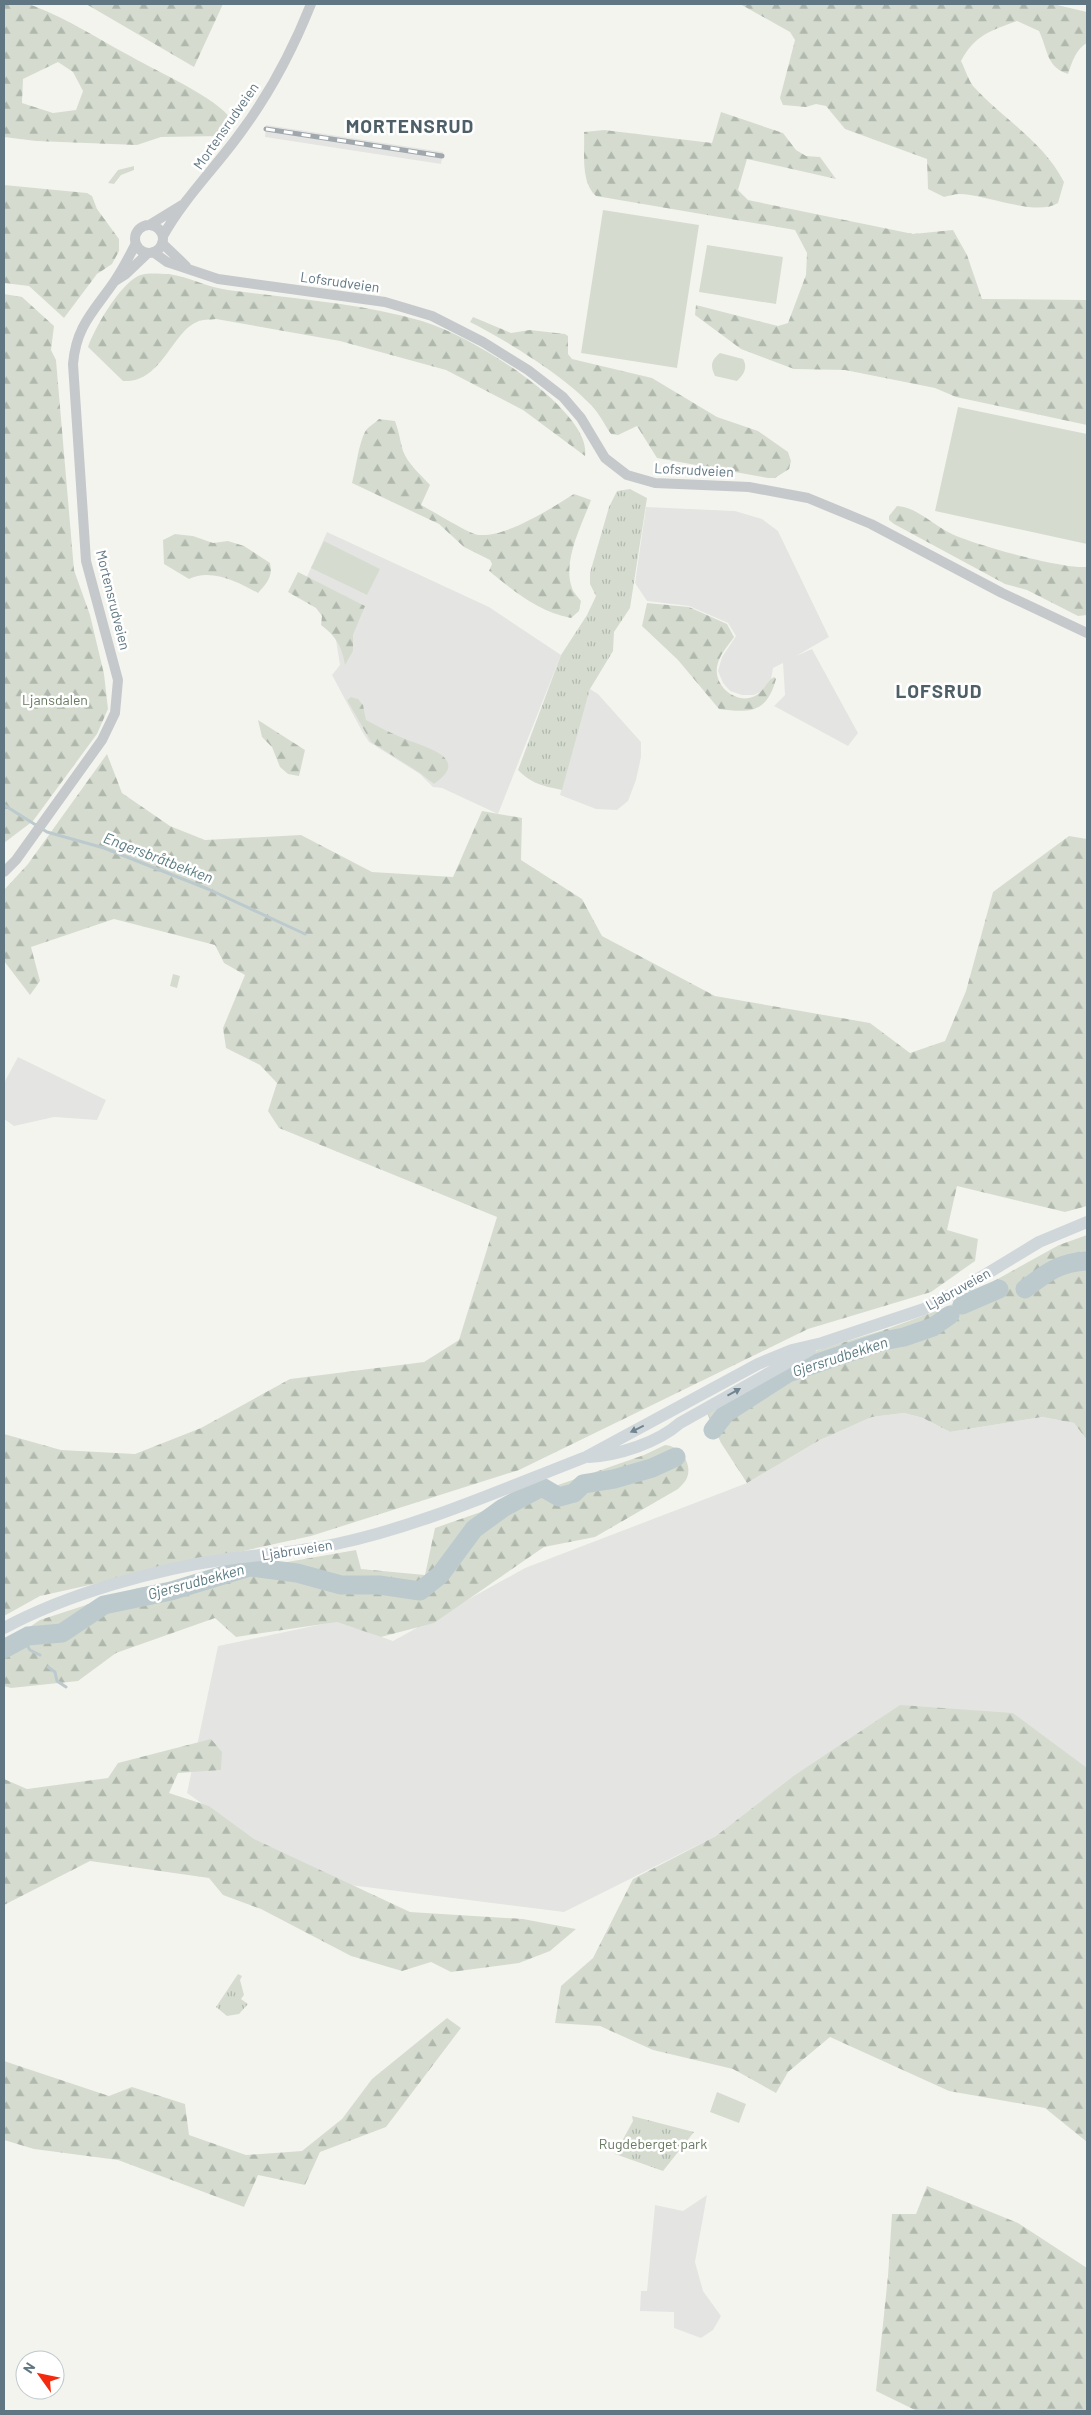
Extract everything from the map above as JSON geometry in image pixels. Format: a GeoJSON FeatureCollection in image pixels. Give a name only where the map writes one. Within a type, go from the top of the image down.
{"type":"FeatureCollection","features":[{"type":"Feature","properties":{"kind":"main road","name":"Ljabruveien"},"geometry":{"type":"LineString","coordinates":[[4,1628],[50,1606],[137,1579],[204,1563],[309,1549],[378,1533],[586,1457],[758,1364],[792,1350],[822,1343],[938,1303],[1032,1245],[1087,1222]]}},
{"type":"Feature","properties":{"kind":"street","name":"Mortensrudveien"},"geometry":{"type":"LineString","coordinates":[[163,239],[182,205],[201,185],[266,96],[295,41],[311,4]]}},
{"type":"Feature","properties":{"kind":"street","name":"Mortensrudveien"},"geometry":{"type":"LineString","coordinates":[[151,224],[182,205]]}},
{"type":"Feature","properties":{"kind":"street"},"geometry":{"type":"LineString","coordinates":[[151,224],[158,227],[163,239],[151,253],[139,250],[134,237],[137,230],[144,225],[151,224]]}},
{"type":"Feature","properties":{"kind":"street","name":"Lofsrudveien"},"geometry":{"type":"LineString","coordinates":[[163,239],[186,266]]}},
{"type":"Feature","properties":{"kind":"street","name":"Mortensrudveien"},"geometry":{"type":"LineString","coordinates":[[4,872],[16,860],[96,748],[113,720],[119,689],[115,666],[86,561],[73,364],[76,345],[82,327],[94,307],[115,281],[136,245]]}},
{"type":"Feature","properties":{"kind":"street","name":"Mortensrudveien"},"geometry":{"type":"LineString","coordinates":[[115,281],[151,253]]}},
{"type":"Feature","properties":{"kind":"street","name":"Lofsrudveien"},"geometry":{"type":"LineString","coordinates":[[151,253],[167,262],[186,266],[218,279],[385,302],[432,316],[490,346],[563,397],[581,418],[605,458],[627,474],[655,483],[769,489],[814,500],[871,524],[1002,593],[1087,633]]}},
{"type":"Feature","properties":{"kind":"shaded area"},"geometry":{"type":"Polygon","coordinates":[[[266,125],[443,152],[441,164],[265,137],[266,125]]]}},
{"type":"Feature","properties":{"kind":"shaded area"},"geometry":{"type":"Polygon","coordinates":[[[646,507],[735,511],[762,519],[778,531],[829,637],[796,656],[812,649],[858,733],[848,746],[774,706],[785,695],[783,663],[773,668],[771,680],[762,691],[754,695],[742,695],[730,691],[723,683],[718,671],[722,657],[736,636],[728,623],[689,606],[647,601],[635,583],[646,507]]]}},
{"type":"Feature","properties":{"kind":"shaded area"},"geometry":{"type":"Polygon","coordinates":[[[327,532],[489,607],[561,655],[498,814],[442,788],[433,787],[420,774],[369,742],[363,733],[332,675],[340,665],[332,616],[301,590],[327,532]]]}},
{"type":"Feature","properties":{"kind":"shaded area"},"geometry":{"type":"Polygon","coordinates":[[[590,689],[598,694],[641,742],[641,757],[636,780],[628,801],[617,810],[596,809],[560,795],[590,689]]]}},
{"type":"Feature","properties":{"kind":"shaded area"},"geometry":{"type":"Polygon","coordinates":[[[18,1057],[106,1100],[97,1120],[54,1117],[14,1126],[4,1119],[4,1083],[18,1057]]]}},
{"type":"Feature","properties":{"kind":"shaded area"},"geometry":{"type":"Polygon","coordinates":[[[904,1413],[923,1418],[950,1432],[1042,1417],[1074,1423],[1087,1440],[1087,1768],[792,1777],[716,1836],[564,1912],[310,1880],[187,1793],[218,1646],[337,1621],[393,1641],[525,1568],[747,1483],[820,1440],[872,1417],[904,1413]]]}},
{"type":"Feature","properties":{"kind":"shaded area"},"geometry":{"type":"Polygon","coordinates":[[[707,2195],[695,2262],[703,2291],[721,2316],[713,2330],[701,2338],[674,2328],[674,2312],[640,2311],[641,2291],[647,2291],[655,2205],[683,2211],[707,2195]]]}},
{"type":"Feature","properties":{"kind":"green space"},"geometry":{"type":"Polygon","coordinates":[[[4,4],[30,5],[59,17],[200,94],[224,111],[232,120],[224,136],[161,137],[137,145],[36,141],[4,137],[4,4]],[[58,62],[23,79],[22,103],[53,113],[76,110],[83,91],[73,72],[58,62]]]}},
{"type":"Feature","properties":{"kind":"green space"},"geometry":{"type":"Polygon","coordinates":[[[86,4],[223,4],[194,67],[86,4]]]}},
{"type":"Feature","properties":{"kind":"green space"},"geometry":{"type":"Polygon","coordinates":[[[740,4],[1053,4],[1087,12],[1087,43],[1077,52],[1068,74],[1055,67],[1039,31],[1017,21],[984,35],[972,45],[961,61],[973,86],[1034,142],[1055,167],[1064,182],[1058,203],[1049,207],[1037,208],[970,195],[957,194],[944,197],[928,189],[927,159],[845,129],[826,106],[816,104],[806,107],[783,105],[780,98],[795,40],[790,32],[740,4]]]}},
{"type":"Feature","properties":{"kind":"green space"},"geometry":{"type":"Polygon","coordinates":[[[721,112],[783,133],[796,150],[806,156],[820,157],[836,179],[747,159],[738,190],[748,200],[913,234],[953,230],[967,255],[982,299],[1087,300],[1087,425],[956,397],[935,388],[845,370],[794,369],[741,349],[695,315],[696,305],[778,326],[788,323],[806,275],[807,253],[795,230],[596,196],[591,190],[585,175],[584,132],[604,130],[712,143],[721,112]]]}},
{"type":"Feature","properties":{"kind":"green space"},"geometry":{"type":"Polygon","coordinates":[[[134,166],[134,170],[121,175],[114,184],[108,183],[118,170],[134,166]]]}},
{"type":"Feature","properties":{"kind":"green space"},"geometry":{"type":"Polygon","coordinates":[[[4,185],[87,193],[92,196],[97,209],[119,239],[119,251],[112,264],[97,274],[64,318],[29,286],[4,283],[4,185]]]}},
{"type":"Feature","properties":{"kind":"green space"},"geometry":{"type":"Polygon","coordinates":[[[603,210],[699,225],[677,368],[581,353],[603,210]]]}},
{"type":"Feature","properties":{"kind":"green space"},"geometry":{"type":"Polygon","coordinates":[[[707,245],[783,257],[776,304],[699,292],[707,245]]]}},
{"type":"Feature","properties":{"kind":"green space"},"geometry":{"type":"Polygon","coordinates":[[[145,274],[169,274],[220,289],[374,310],[422,321],[438,327],[474,344],[510,366],[542,390],[576,426],[583,441],[585,456],[523,410],[446,370],[340,341],[216,319],[199,321],[188,328],[157,366],[136,380],[123,381],[88,347],[91,339],[108,308],[123,288],[131,281],[145,274]]]}},
{"type":"Feature","properties":{"kind":"green space","name":"Ljansdalen"},"geometry":{"type":"Polygon","coordinates":[[[4,294],[22,297],[54,326],[51,350],[56,360],[74,570],[90,615],[104,674],[108,709],[97,734],[33,821],[4,843],[4,294]]]}},
{"type":"Feature","properties":{"kind":"green space"},"geometry":{"type":"Polygon","coordinates":[[[473,317],[511,333],[530,330],[565,334],[568,336],[568,354],[572,359],[652,378],[717,417],[758,431],[788,452],[791,461],[789,469],[775,478],[768,478],[657,458],[637,426],[618,435],[611,434],[591,405],[565,382],[534,359],[470,322],[473,317]]]}},
{"type":"Feature","properties":{"kind":"green space"},"geometry":{"type":"Polygon","coordinates":[[[720,353],[743,359],[744,371],[737,381],[715,376],[712,363],[720,353]]]}},
{"type":"Feature","properties":{"kind":"green space"},"geometry":{"type":"Polygon","coordinates":[[[958,407],[1087,434],[1087,544],[935,511],[958,407]]]}},
{"type":"Feature","properties":{"kind":"green space"},"geometry":{"type":"Polygon","coordinates":[[[379,419],[395,421],[405,456],[430,485],[421,505],[475,534],[502,532],[515,527],[574,494],[591,500],[574,543],[569,566],[572,588],[581,601],[579,611],[571,618],[537,606],[489,571],[492,564],[490,560],[464,547],[439,524],[352,483],[364,434],[379,419]]]}},
{"type":"Feature","properties":{"kind":"green space"},"geometry":{"type":"Polygon","coordinates":[[[630,489],[647,498],[630,608],[614,632],[613,651],[590,689],[562,790],[543,786],[518,770],[561,655],[587,615],[596,596],[590,584],[590,573],[609,507],[617,491],[630,489]]]}},
{"type":"Feature","properties":{"kind":"green space"},"geometry":{"type":"Polygon","coordinates":[[[897,506],[918,513],[944,530],[978,544],[1039,560],[1075,567],[1087,567],[1087,615],[1078,616],[1027,590],[1005,584],[894,524],[889,520],[889,516],[897,506]]]}},
{"type":"Feature","properties":{"kind":"green space"},"geometry":{"type":"Polygon","coordinates":[[[175,534],[193,536],[213,543],[228,541],[244,546],[270,563],[271,572],[268,580],[258,593],[233,581],[215,576],[197,576],[189,579],[164,564],[163,540],[175,534]]]}},
{"type":"Feature","properties":{"kind":"green space"},"geometry":{"type":"Polygon","coordinates":[[[324,541],[380,569],[367,595],[311,568],[324,541]]]}},
{"type":"Feature","properties":{"kind":"green space"},"geometry":{"type":"Polygon","coordinates":[[[298,572],[365,606],[353,635],[353,651],[345,665],[340,647],[331,633],[321,625],[322,616],[316,608],[288,592],[298,572]]]}},
{"type":"Feature","properties":{"kind":"green space"},"geometry":{"type":"Polygon","coordinates":[[[647,603],[689,607],[727,624],[734,637],[718,663],[717,674],[719,681],[734,696],[748,698],[758,694],[774,677],[776,679],[768,699],[756,708],[748,710],[719,709],[678,660],[642,626],[647,603]]]}},
{"type":"Feature","properties":{"kind":"green space"},"geometry":{"type":"Polygon","coordinates":[[[351,697],[358,699],[363,705],[366,720],[433,750],[447,760],[448,767],[444,775],[434,784],[371,742],[347,700],[351,697]]]}},
{"type":"Feature","properties":{"kind":"green space"},"geometry":{"type":"Polygon","coordinates":[[[258,720],[305,750],[299,776],[288,774],[280,767],[272,747],[262,737],[258,720]]]}},
{"type":"Feature","properties":{"kind":"green space"},"geometry":{"type":"Polygon","coordinates":[[[107,754],[122,793],[170,826],[205,840],[301,835],[372,872],[453,877],[482,811],[522,818],[521,860],[582,899],[602,936],[715,996],[870,1023],[910,1053],[945,1041],[966,991],[993,892],[1069,836],[1087,839],[1087,1206],[1065,1212],[957,1186],[947,1230],[978,1239],[975,1261],[931,1292],[808,1329],[519,1470],[311,1536],[40,1596],[4,1616],[4,1434],[61,1450],[135,1454],[201,1428],[290,1379],[424,1362],[459,1340],[497,1217],[279,1128],[268,1111],[277,1083],[260,1065],[226,1048],[223,1028],[245,975],[224,963],[215,945],[114,919],[31,947],[40,981],[30,995],[4,961],[4,890],[28,864],[107,754]]]}},
{"type":"Feature","properties":{"kind":"green space"},"geometry":{"type":"Polygon","coordinates":[[[173,974],[180,976],[177,988],[170,986],[173,974]]]}},
{"type":"Feature","properties":{"kind":"green space"},"geometry":{"type":"Polygon","coordinates":[[[1087,1235],[1087,1440],[1074,1423],[1042,1417],[950,1432],[923,1418],[904,1413],[872,1417],[820,1440],[747,1483],[721,1443],[707,1413],[818,1350],[887,1329],[947,1307],[1059,1245],[1087,1235]]]}},
{"type":"Feature","properties":{"kind":"green space"},"geometry":{"type":"Polygon","coordinates":[[[665,1445],[671,1446],[681,1453],[687,1463],[688,1474],[686,1480],[678,1489],[595,1537],[544,1547],[434,1623],[381,1637],[337,1622],[236,1637],[215,1618],[116,1653],[78,1681],[11,1688],[4,1686],[4,1644],[40,1620],[138,1588],[356,1550],[361,1569],[425,1575],[435,1528],[644,1455],[665,1445]]]}},
{"type":"Feature","properties":{"kind":"green space"},"geometry":{"type":"Polygon","coordinates":[[[900,1705],[1013,1713],[1087,1768],[1087,2142],[1045,2108],[949,2091],[830,2037],[788,2072],[776,2093],[733,2069],[653,2050],[600,2026],[555,2023],[561,1986],[593,1958],[633,1879],[716,1836],[792,1777],[900,1705]]]}},
{"type":"Feature","properties":{"kind":"green space"},"geometry":{"type":"Polygon","coordinates":[[[211,1739],[222,1752],[221,1770],[178,1773],[169,1793],[209,1806],[254,1839],[410,1912],[523,1919],[576,1929],[550,1951],[519,1963],[451,1972],[431,1962],[402,1971],[351,1956],[261,1909],[223,1895],[209,1878],[90,1861],[4,1905],[4,1779],[27,1789],[108,1778],[118,1763],[211,1739]]]}},
{"type":"Feature","properties":{"kind":"green space"},"geometry":{"type":"Polygon","coordinates":[[[238,1974],[242,1976],[240,1980],[244,1995],[241,1999],[248,2004],[239,2014],[227,2016],[216,2007],[238,1974]]]}},
{"type":"Feature","properties":{"kind":"green space"},"geometry":{"type":"Polygon","coordinates":[[[447,2018],[461,2028],[386,2127],[320,2152],[305,2185],[258,2175],[244,2207],[118,2160],[34,2149],[4,2140],[4,2061],[109,2096],[132,2087],[185,2104],[189,2135],[246,2155],[302,2151],[342,2119],[372,2079],[447,2018]]]}},
{"type":"Feature","properties":{"kind":"green space"},"geometry":{"type":"Polygon","coordinates":[[[717,2092],[746,2104],[739,2123],[710,2112],[717,2092]]]}},
{"type":"Feature","properties":{"kind":"green space","name":"Rugdeberget park"},"geometry":{"type":"Polygon","coordinates":[[[632,2116],[694,2132],[663,2171],[615,2154],[633,2121],[632,2116]]]}},
{"type":"Feature","properties":{"kind":"green space"},"geometry":{"type":"Polygon","coordinates":[[[927,2186],[1018,2223],[1087,2268],[1087,2411],[917,2411],[876,2391],[888,2276],[892,2214],[916,2214],[927,2186]]]}},
{"type":"Feature","properties":{"kind":"waterway","name":"Engersbråtbekken"},"geometry":{"type":"LineString","coordinates":[[4,805],[47,832],[104,848],[208,889],[305,934]]}},
{"type":"Feature","properties":{"kind":"waterway","name":"Gjersrudbekken"},"geometry":{"type":"LineString","coordinates":[[1025,1289],[1054,1269],[1087,1261]]}},
{"type":"Feature","properties":{"kind":"waterway","name":"Gjersrudbekken"},"geometry":{"type":"LineString","coordinates":[[962,1305],[999,1289]]}},
{"type":"Feature","properties":{"kind":"waterway","name":"Gjersrudbekken"},"geometry":{"type":"LineString","coordinates":[[713,1430],[726,1413],[788,1373],[883,1341],[904,1337],[933,1327],[950,1315]]}},
{"type":"Feature","properties":{"kind":"waterway","name":"Gjersrudbekken"},"geometry":{"type":"LineString","coordinates":[[4,1649],[28,1636],[62,1633],[104,1605],[171,1591],[250,1567],[297,1573],[341,1585],[379,1585],[420,1591],[440,1575],[474,1529],[503,1508],[542,1487],[559,1497],[574,1493],[583,1484],[614,1479],[652,1468],[676,1457]]}},
{"type":"Feature","properties":{"kind":"waterway"},"geometry":{"type":"LineString","coordinates":[[23,1639],[30,1650],[40,1655]]}},
{"type":"Feature","properties":{"kind":"waterway"},"geometry":{"type":"LineString","coordinates":[[48,1667],[55,1672],[57,1681],[66,1687]]}},
{"type":"Feature","properties":{"kind":"railway"},"geometry":{"type":"LineString","coordinates":[[266,129],[442,156]]}},
{"type":"Feature","properties":{"kind":"district","name":"MORTENSRUD"},"geometry":{"type":"Point","coordinates":[410,126]}},
{"type":"Feature","properties":{"kind":"district","name":"LOFSRUD"},"geometry":{"type":"Point","coordinates":[939,691]}}]}
